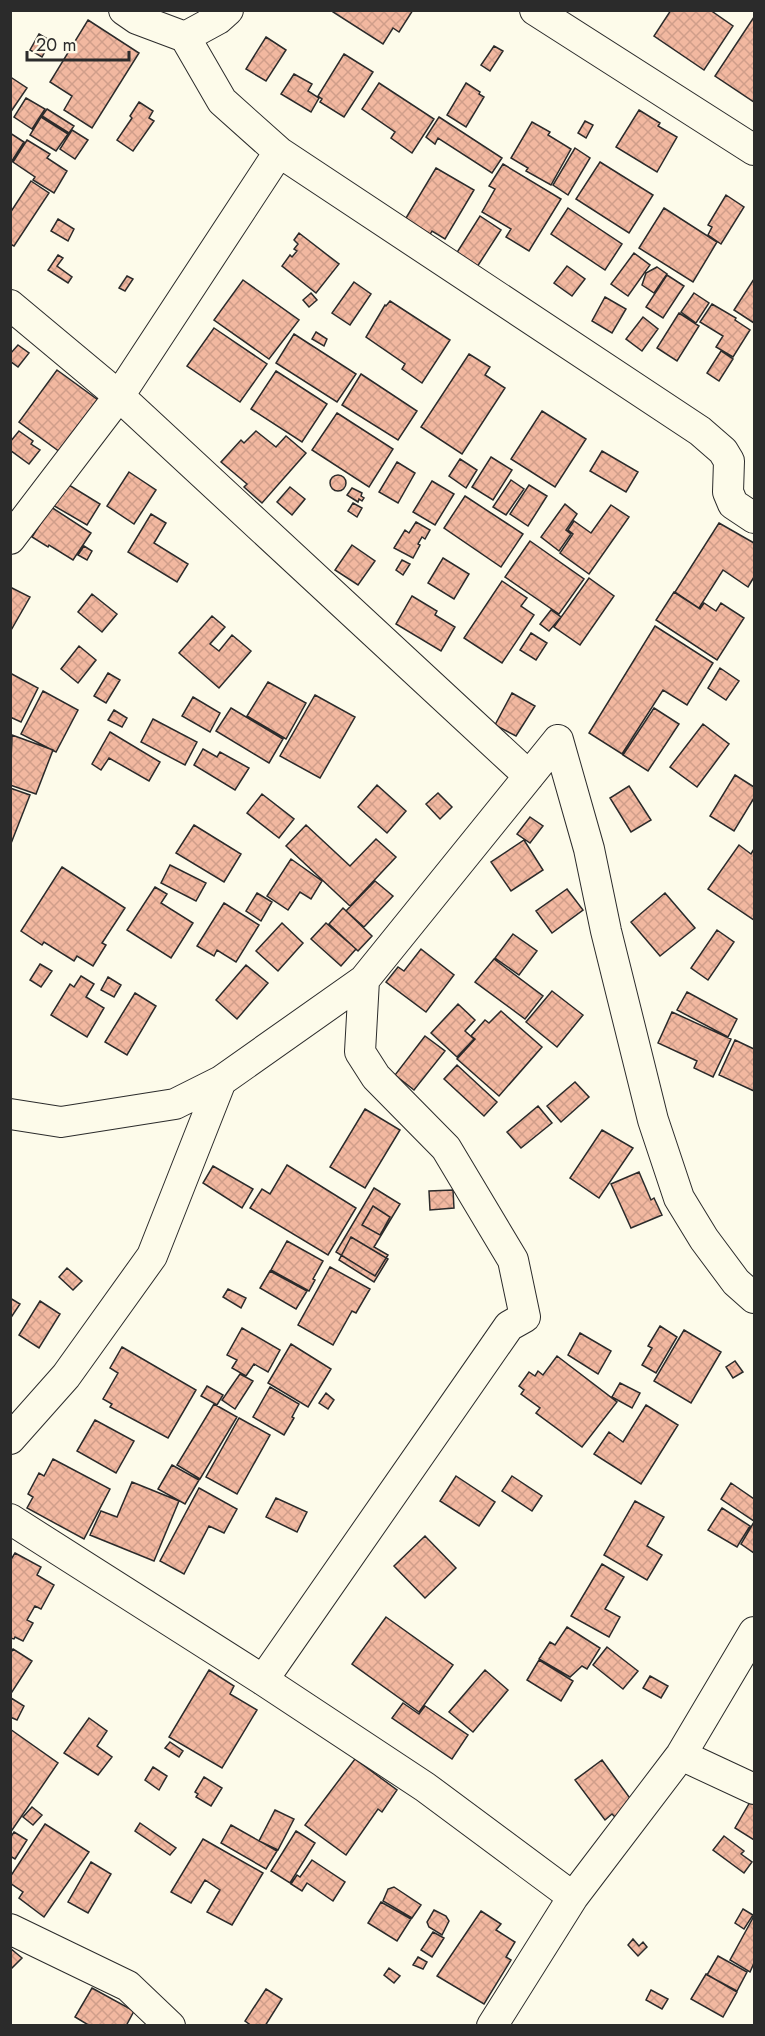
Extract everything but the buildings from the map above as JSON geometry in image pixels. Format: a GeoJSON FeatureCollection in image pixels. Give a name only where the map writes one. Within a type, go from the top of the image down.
{"type":"FeatureCollection","features":[{"type":"Feature","properties":{"kind":"street"},"geometry":{"type":"LineString","coordinates":[[123,10],[137,19],[185,37],[222,101],[279,152],[700,431],[723,451],[729,461],[728,492],[733,504],[754,518]]}},
{"type":"Feature","properties":{"kind":"street"},"geometry":{"type":"LineString","coordinates":[[185,37],[218,19],[228,10]]}},
{"type":"Feature","properties":{"kind":"street"},"geometry":{"type":"LineString","coordinates":[[535,10],[754,150]]}},
{"type":"Feature","properties":{"kind":"street"},"geometry":{"type":"LineString","coordinates":[[10,539],[119,396],[279,152]]}},
{"type":"Feature","properties":{"kind":"street"},"geometry":{"type":"LineString","coordinates":[[10,305],[119,396],[529,776]]}},
{"type":"Feature","properties":{"kind":"street"},"geometry":{"type":"LineString","coordinates":[[10,1114],[61,1122],[175,1104],[221,1081],[364,980],[558,740],[589,849],[606,931],[653,1120],[679,1198],[704,1239],[736,1282],[754,1298]]}},
{"type":"Feature","properties":{"kind":"street"},"geometry":{"type":"LineString","coordinates":[[263,1680],[509,1326],[525,1317],[513,1260],[446,1148],[376,1077],[360,1052],[364,980]]}},
{"type":"Feature","properties":{"kind":"street"},"geometry":{"type":"LineString","coordinates":[[10,1439],[66,1376],[152,1256],[221,1081]]}},
{"type":"Feature","properties":{"kind":"street"},"geometry":{"type":"LineString","coordinates":[[10,1519],[263,1680],[425,1787],[573,1897]]}},
{"type":"Feature","properties":{"kind":"street"},"geometry":{"type":"LineString","coordinates":[[492,2025],[573,1897],[681,1755],[754,1632]]}},
{"type":"Feature","properties":{"kind":"street"},"geometry":{"type":"LineString","coordinates":[[681,1755],[754,1789]]}},
{"type":"Feature","properties":{"kind":"street"},"geometry":{"type":"LineString","coordinates":[[10,1929],[128,1986],[170,2025]]}}]}
